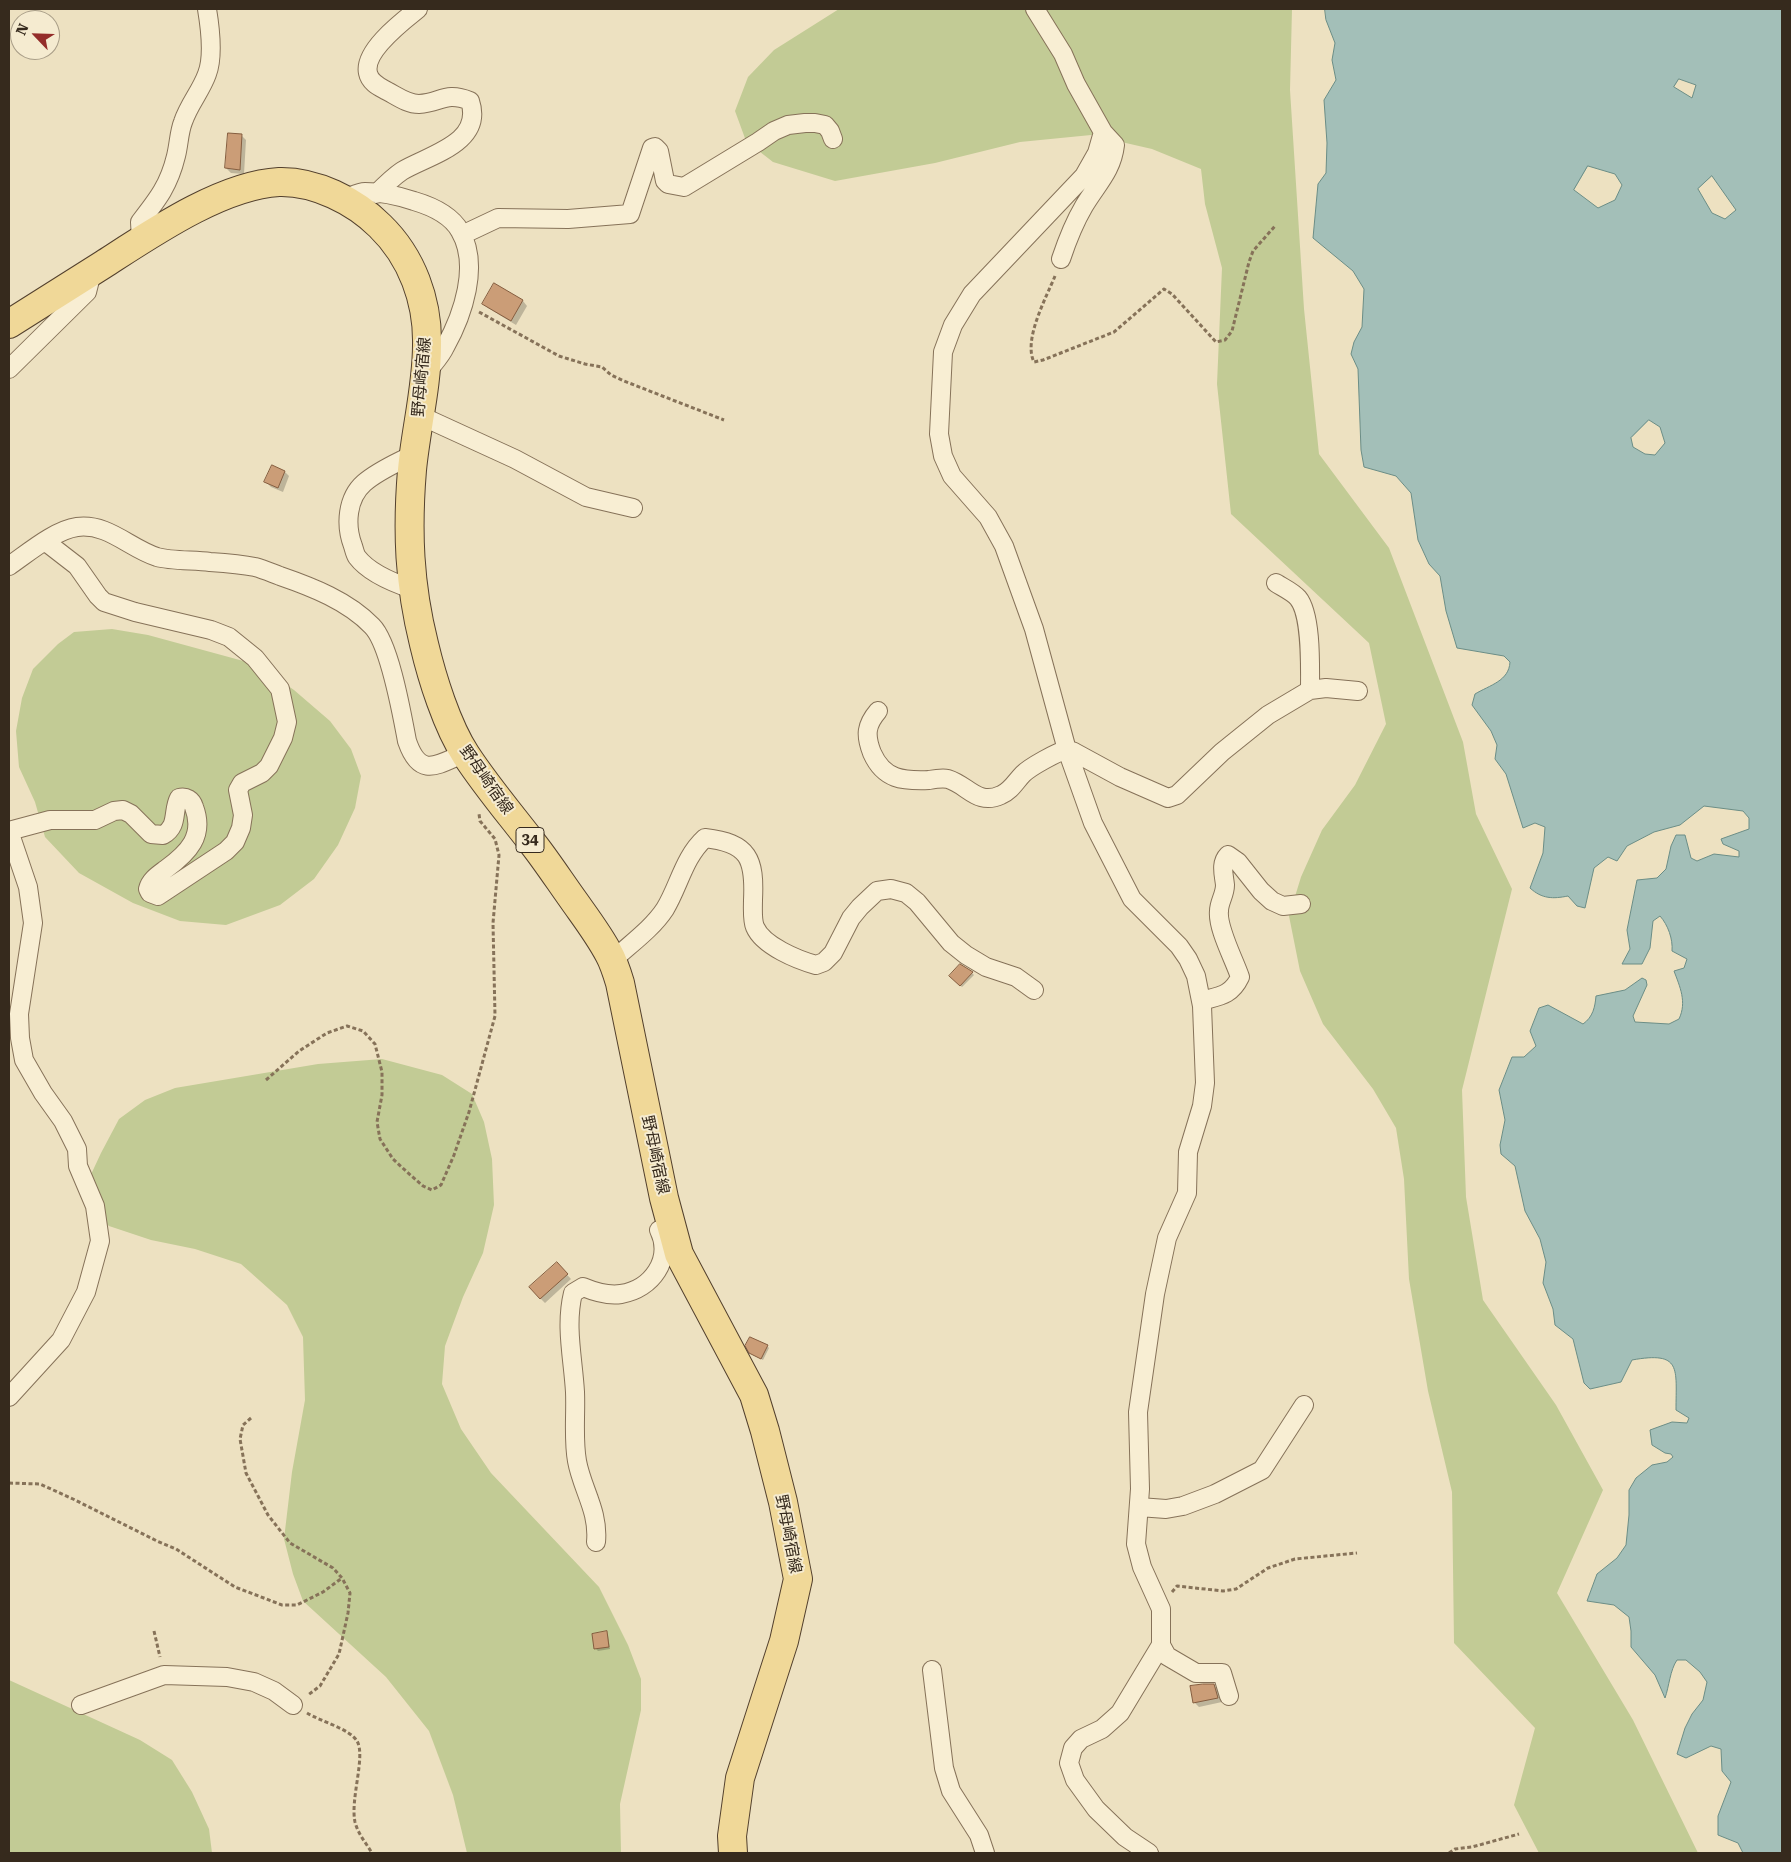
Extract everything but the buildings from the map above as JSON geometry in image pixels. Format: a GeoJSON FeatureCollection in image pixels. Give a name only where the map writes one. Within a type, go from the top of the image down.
{"type":"FeatureCollection","features":[{"type":"Feature","properties":{"kind":"main road","name":"野母崎宿線"},"geometry":{"type":"LineString","coordinates":[[9,324],[141,240],[213,201],[257,186],[280,182],[319,189],[354,204],[371,216],[386,231],[400,249],[413,272],[421,295],[428,344],[414,454],[408,534],[412,589],[424,646],[450,723],[464,753],[482,780],[554,872],[593,927],[612,962],[620,983],[666,1206],[679,1254],[754,1395],[783,1502],[798,1578],[784,1640],[740,1778],[732,1836],[733,1853]]}},
{"type":"Feature","properties":{"kind":"street"},"geometry":{"type":"LineString","coordinates":[[141,240],[140,222],[163,192],[177,155],[181,126],[187,109],[208,73],[210,26],[206,9]]}},
{"type":"Feature","properties":{"kind":"street"},"geometry":{"type":"LineString","coordinates":[[376,194],[399,173],[433,157],[462,140],[469,128],[473,111],[470,101],[458,96],[419,104],[408,103],[376,85],[370,77],[368,72],[370,62],[379,45],[398,24],[418,9]]}},
{"type":"Feature","properties":{"kind":"street"},"geometry":{"type":"LineString","coordinates":[[1034,9],[1063,54],[1076,84],[1103,132],[1115,145],[1108,171],[1074,225],[1061,260]]}},
{"type":"Feature","properties":{"kind":"street"},"geometry":{"type":"LineString","coordinates":[[462,235],[498,218],[568,219],[630,214],[652,148],[655,147],[659,151],[665,180],[668,184],[684,187],[774,131],[788,125],[810,122],[825,125],[830,130],[834,139]]}},
{"type":"Feature","properties":{"kind":"street"},"geometry":{"type":"LineString","coordinates":[[1103,132],[1097,153],[1084,176],[972,294],[953,325],[943,352],[940,434],[943,456],[952,476],[988,518],[1004,546],[1034,629],[1067,750],[1093,823],[1132,899],[1179,946],[1196,976],[1201,1001],[1205,1083],[1202,1106],[1188,1152],[1187,1193],[1167,1238],[1155,1294],[1138,1412],[1139,1507],[1136,1544],[1142,1567],[1161,1609],[1161,1645],[1167,1656],[1196,1673],[1222,1673],[1229,1696]]}},
{"type":"Feature","properties":{"kind":"street"},"geometry":{"type":"LineString","coordinates":[[343,199],[364,192],[407,198],[428,205],[448,217],[460,230],[469,250],[469,272],[464,303],[445,348],[425,374]]}},
{"type":"Feature","properties":{"kind":"street"},"geometry":{"type":"LineString","coordinates":[[9,369],[87,292],[92,272]]}},
{"type":"Feature","properties":{"kind":"street"},"geometry":{"type":"LineString","coordinates":[[419,415],[515,460],[586,497],[633,508]]}},
{"type":"Feature","properties":{"kind":"street"},"geometry":{"type":"LineString","coordinates":[[412,589],[388,582],[356,556],[350,538],[348,521],[352,498],[363,484],[379,472],[414,454]]}},
{"type":"Feature","properties":{"kind":"street"},"geometry":{"type":"LineString","coordinates":[[9,566],[61,531],[77,527],[98,527],[115,534],[139,550],[159,558],[256,567],[306,585],[347,607],[373,626],[382,640],[411,751],[419,761],[423,765],[432,767],[464,753]]}},
{"type":"Feature","properties":{"kind":"street"},"geometry":{"type":"LineString","coordinates":[[9,1397],[61,1340],[86,1292],[100,1241],[95,1206],[78,1166],[77,1149],[63,1121],[43,1093],[24,1060],[20,1038],[19,1014],[33,923],[28,887],[9,831],[50,820],[95,820],[114,811],[123,810],[131,814],[151,834],[163,835],[170,830],[174,822],[179,798],[187,798],[192,802],[197,815],[195,837],[187,852],[152,881],[148,889],[150,894],[158,896],[226,851],[235,842],[241,828],[243,815],[238,790],[242,783],[262,773],[269,766],[284,738],[287,722],[280,688],[255,658],[241,645],[229,637],[211,630],[135,612],[104,602],[77,566],[46,542]]}},
{"type":"Feature","properties":{"kind":"street"},"geometry":{"type":"LineString","coordinates":[[1276,583],[1297,597],[1302,605],[1309,644],[1310,690]]}},
{"type":"Feature","properties":{"kind":"street"},"geometry":{"type":"LineString","coordinates":[[878,711],[870,721],[866,732],[869,744],[876,760],[888,774],[898,779],[947,779],[980,797],[992,798],[1002,795],[1034,765],[1067,750],[1120,777],[1168,798],[1177,795],[1222,752],[1268,714],[1310,690],[1326,688],[1358,691]]}},
{"type":"Feature","properties":{"kind":"street"},"geometry":{"type":"LineString","coordinates":[[612,962],[648,929],[663,911],[686,862],[696,846],[705,838],[718,840],[738,848],[748,856],[754,874],[753,910],[755,927],[763,937],[781,952],[816,965],[824,962],[833,953],[851,918],[860,907],[877,891],[890,889],[906,893],[917,902],[951,943],[966,955],[986,967],[1016,977],[1034,990]]}},
{"type":"Feature","properties":{"kind":"street"},"geometry":{"type":"LineString","coordinates":[[1201,1001],[1232,991],[1240,977],[1219,922],[1218,909],[1224,894],[1224,858],[1228,855],[1238,862],[1261,891],[1272,901],[1283,906],[1301,904]]}},
{"type":"Feature","properties":{"kind":"street"},"geometry":{"type":"LineString","coordinates":[[596,1542],[597,1532],[592,1502],[577,1461],[575,1389],[569,1336],[569,1310],[573,1293],[583,1287],[607,1294],[622,1294],[636,1289],[650,1279],[662,1264],[664,1255],[663,1238],[657,1225],[658,1213],[666,1206]]}},
{"type":"Feature","properties":{"kind":"street"},"geometry":{"type":"LineString","coordinates":[[1139,1507],[1166,1509],[1183,1506],[1215,1494],[1262,1470],[1304,1405]]}},
{"type":"Feature","properties":{"kind":"street"},"geometry":{"type":"LineString","coordinates":[[1150,1853],[1125,1837],[1096,1809],[1075,1780],[1069,1763],[1073,1748],[1081,1739],[1102,1729],[1120,1713],[1161,1645]]}},
{"type":"Feature","properties":{"kind":"street"},"geometry":{"type":"LineString","coordinates":[[932,1670],[944,1768],[951,1791],[979,1835],[984,1853]]}},
{"type":"Feature","properties":{"kind":"street"},"geometry":{"type":"LineString","coordinates":[[81,1705],[164,1675],[227,1677],[254,1682],[274,1691],[293,1705]]}},
{"type":"Feature","properties":{"kind":"path"},"geometry":{"type":"LineString","coordinates":[[1061,260],[1036,323],[1030,349],[1034,362],[1114,332],[1164,289],[1172,294],[1216,342],[1225,340],[1232,331],[1249,262],[1254,251],[1275,226]]}},
{"type":"Feature","properties":{"kind":"path"},"geometry":{"type":"LineString","coordinates":[[464,303],[559,356],[602,367],[611,375],[624,381],[724,420]]}},
{"type":"Feature","properties":{"kind":"path"},"geometry":{"type":"LineString","coordinates":[[266,1080],[299,1051],[327,1033],[347,1026],[363,1031],[375,1044],[382,1072],[382,1095],[376,1122],[380,1139],[393,1159],[423,1186],[432,1190],[441,1185],[469,1112],[495,1016],[493,923],[499,855],[495,839],[480,821],[476,803],[482,780]]}},
{"type":"Feature","properties":{"kind":"path"},"geometry":{"type":"LineString","coordinates":[[251,1418],[243,1425],[240,1439],[246,1473],[268,1515],[290,1543],[333,1568],[342,1578],[350,1593],[348,1613],[339,1654],[320,1686],[293,1705],[319,1720],[345,1730],[357,1741],[361,1753],[355,1786],[355,1821],[359,1832],[372,1853]]}},
{"type":"Feature","properties":{"kind":"path"},"geometry":{"type":"LineString","coordinates":[[9,1483],[40,1484],[73,1498],[176,1549],[235,1587],[282,1605],[297,1605],[323,1592],[342,1578]]}},
{"type":"Feature","properties":{"kind":"path"},"geometry":{"type":"LineString","coordinates":[[1161,1609],[1177,1586],[1223,1591],[1236,1589],[1268,1568],[1295,1559],[1358,1553]]}},
{"type":"Feature","properties":{"kind":"path"},"geometry":{"type":"LineString","coordinates":[[154,1631],[164,1675]]}},
{"type":"Feature","properties":{"kind":"path"},"geometry":{"type":"LineString","coordinates":[[1449,1853],[1455,1849],[1472,1847],[1519,1834]]}},
{"type":"Feature","properties":{"kind":"green space"},"geometry":{"type":"Polygon","coordinates":[[[839,9],[1292,9],[1290,90],[1304,309],[1319,454],[1389,548],[1463,742],[1476,814],[1512,889],[1462,1090],[1466,1197],[1483,1300],[1556,1405],[1603,1490],[1557,1593],[1633,1720],[1698,1853],[1539,1853],[1514,1805],[1535,1728],[1454,1643],[1452,1492],[1428,1391],[1409,1279],[1404,1179],[1396,1128],[1373,1089],[1323,1024],[1300,971],[1289,916],[1301,877],[1322,830],[1355,785],[1386,724],[1369,643],[1231,514],[1217,384],[1222,268],[1205,204],[1201,169],[1152,149],[1091,135],[1020,142],[935,163],[835,181],[773,162],[746,141],[735,111],[748,77],[774,50],[839,9]]]}},
{"type":"Feature","properties":{"kind":"green space"},"geometry":{"type":"Polygon","coordinates":[[[112,629],[148,635],[258,665],[294,690],[330,721],[351,749],[361,776],[355,808],[338,845],[314,879],[280,905],[226,925],[180,921],[133,903],[79,873],[45,837],[35,802],[19,767],[16,731],[22,698],[33,669],[58,644],[74,632],[112,629]]]}},
{"type":"Feature","properties":{"kind":"green space"},"geometry":{"type":"Polygon","coordinates":[[[382,1059],[442,1075],[472,1094],[484,1122],[492,1159],[494,1205],[483,1253],[463,1297],[445,1346],[442,1384],[461,1429],[491,1473],[599,1587],[628,1645],[641,1679],[641,1710],[620,1804],[621,1853],[467,1853],[453,1795],[429,1731],[386,1677],[303,1601],[293,1574],[284,1539],[292,1472],[305,1400],[303,1337],[287,1305],[241,1264],[195,1249],[151,1240],[109,1226],[89,1209],[87,1183],[101,1153],[119,1119],[145,1100],[175,1088],[318,1064],[382,1059]]]}},
{"type":"Feature","properties":{"kind":"green space"},"geometry":{"type":"Polygon","coordinates":[[[9,1680],[140,1740],[172,1760],[192,1792],[209,1829],[212,1853],[9,1853],[9,1680]]]}},
{"type":"Feature","properties":{"kind":"water"},"geometry":{"type":"Polygon","coordinates":[[[1325,9],[1782,9],[1782,1853],[1743,1853],[1738,1843],[1718,1835],[1718,1816],[1731,1782],[1722,1771],[1721,1749],[1711,1746],[1686,1758],[1677,1754],[1685,1728],[1692,1714],[1703,1700],[1707,1682],[1700,1672],[1686,1660],[1677,1660],[1671,1674],[1665,1698],[1655,1675],[1631,1647],[1629,1617],[1614,1605],[1587,1601],[1597,1574],[1617,1558],[1626,1545],[1629,1490],[1636,1478],[1652,1465],[1667,1462],[1673,1457],[1671,1454],[1665,1453],[1652,1445],[1650,1430],[1672,1422],[1687,1423],[1689,1418],[1676,1410],[1676,1383],[1673,1366],[1668,1361],[1660,1358],[1632,1360],[1621,1382],[1590,1389],[1584,1383],[1573,1339],[1555,1325],[1553,1309],[1543,1283],[1546,1262],[1540,1239],[1525,1211],[1515,1166],[1501,1154],[1500,1145],[1505,1120],[1499,1090],[1512,1057],[1524,1057],[1536,1046],[1530,1031],[1539,1008],[1548,1005],[1583,1024],[1593,1012],[1596,996],[1625,990],[1642,978],[1646,980],[1647,985],[1633,1016],[1635,1022],[1669,1024],[1679,1019],[1683,1001],[1674,971],[1684,968],[1687,959],[1672,951],[1669,932],[1660,916],[1653,921],[1650,948],[1642,964],[1622,964],[1630,949],[1627,930],[1637,880],[1657,878],[1666,869],[1671,846],[1676,835],[1685,835],[1691,858],[1697,861],[1714,854],[1739,857],[1739,851],[1723,844],[1721,839],[1749,829],[1749,818],[1743,811],[1704,806],[1680,825],[1654,832],[1627,846],[1617,861],[1608,857],[1594,868],[1585,908],[1577,906],[1568,896],[1548,897],[1530,888],[1543,853],[1545,827],[1535,823],[1523,828],[1506,774],[1495,759],[1497,745],[1491,731],[1472,705],[1475,694],[1498,682],[1506,674],[1510,662],[1504,656],[1457,648],[1446,611],[1440,576],[1429,564],[1418,540],[1411,493],[1396,476],[1364,467],[1361,450],[1358,369],[1351,354],[1354,342],[1362,327],[1364,289],[1353,271],[1313,238],[1318,184],[1326,173],[1327,143],[1324,100],[1336,80],[1332,60],[1335,43],[1326,20],[1325,9]],[[1679,79],[1674,87],[1692,98],[1696,85],[1679,79]],[[1588,166],[1574,190],[1598,208],[1615,200],[1622,185],[1615,174],[1588,166]],[[1712,176],[1698,189],[1712,213],[1725,219],[1736,210],[1712,176]],[[1649,420],[1631,438],[1633,447],[1645,454],[1655,455],[1665,443],[1660,427],[1649,420]]]}}]}
